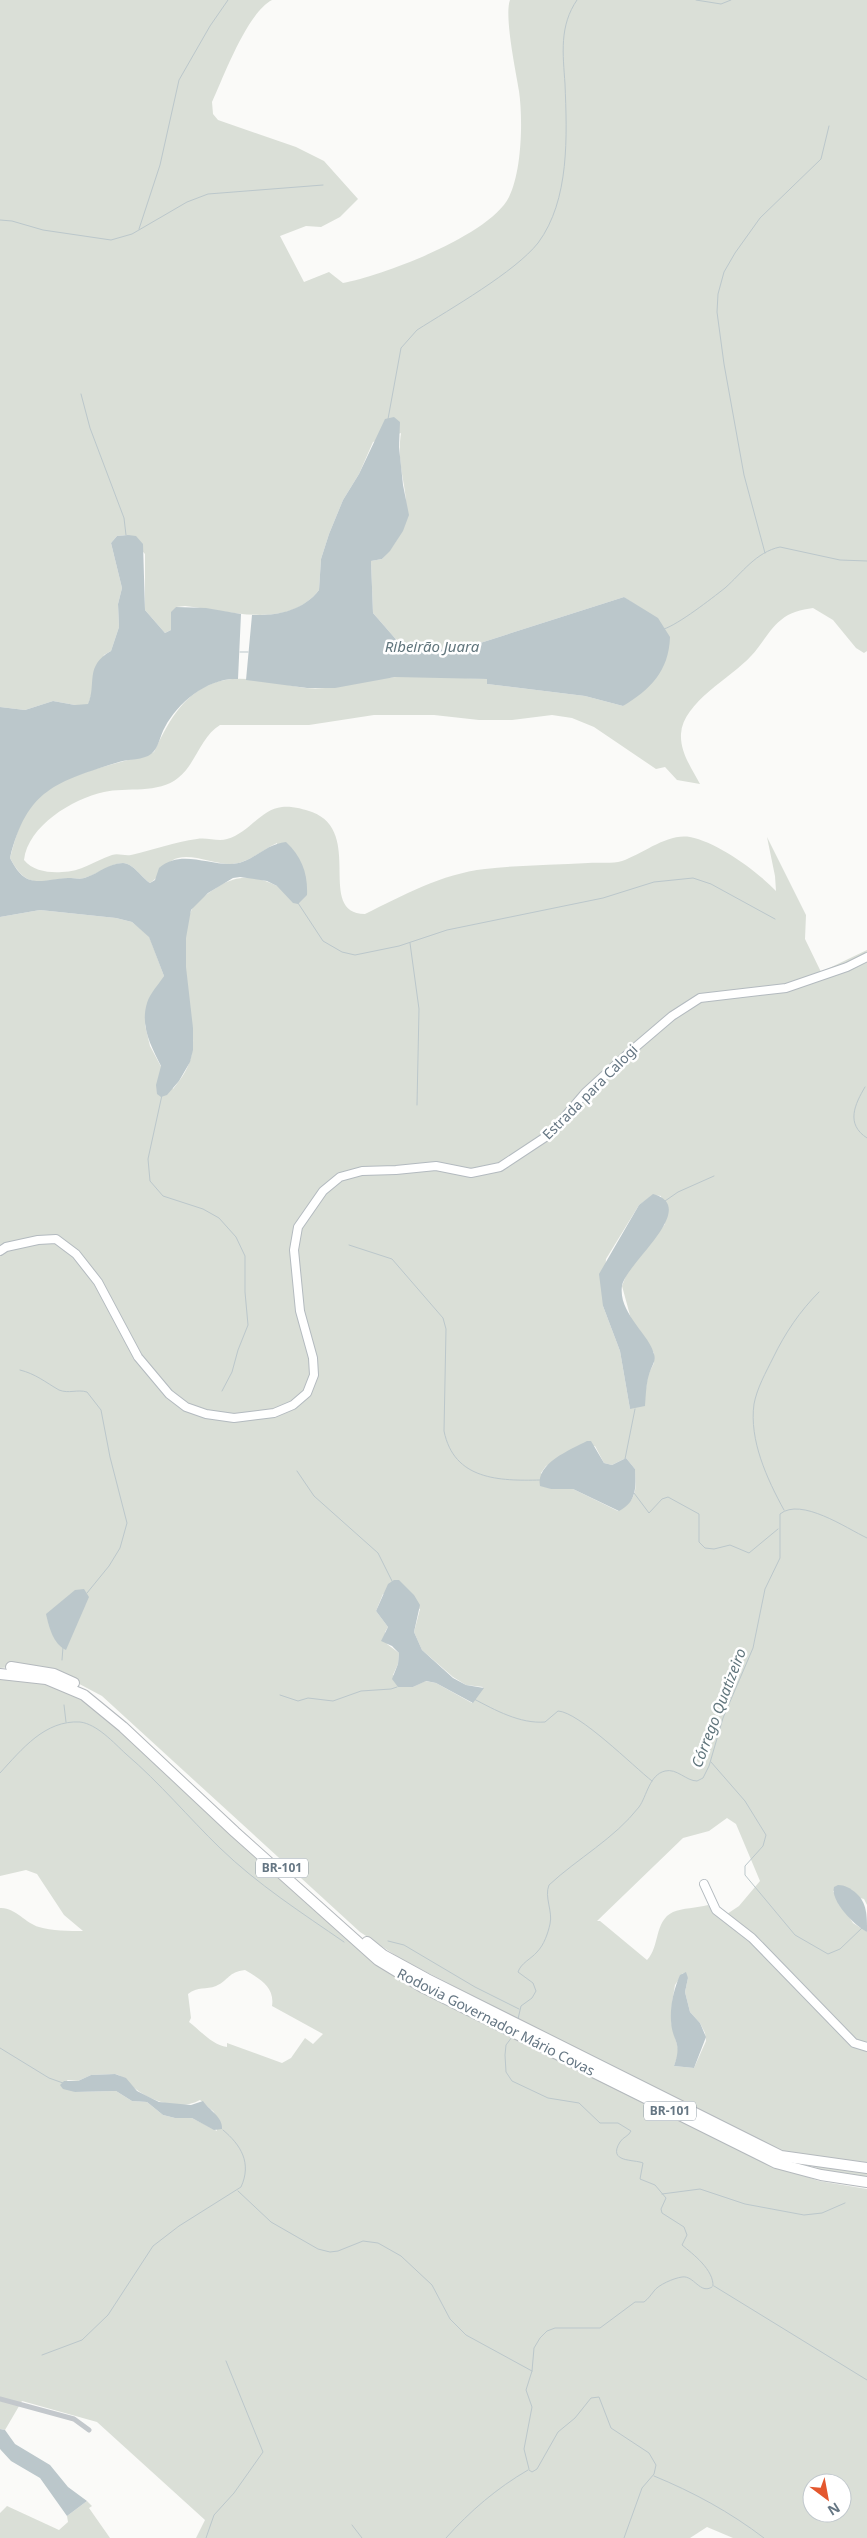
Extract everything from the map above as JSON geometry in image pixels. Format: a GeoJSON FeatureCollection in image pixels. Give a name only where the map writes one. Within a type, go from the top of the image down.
{"type":"FeatureCollection","features":[{"type":"Feature","properties":{"kind":"highway","name":"Rodovia Governador Mário Covas"},"geometry":{"type":"LineString","coordinates":[[0,1668],[25,1668],[54,1674],[104,1703],[308,1891],[383,1955],[503,2022]]}},
{"type":"Feature","properties":{"kind":"highway","name":"Rodovia Governador Mário Covas"},"geometry":{"type":"LineString","coordinates":[[0,1674],[16,1674],[46,1679],[84,1695],[116,1720],[228,1825],[378,1960],[424,1988],[503,2022],[781,2156],[867,2168]]}},
{"type":"Feature","properties":{"kind":"highway","name":"Rodovia Governador Mário Covas"},"geometry":{"type":"LineString","coordinates":[[526,2033],[776,2163],[821,2175],[867,2182]]}},
{"type":"Feature","properties":{"kind":"street","name":"Estrada para Calogi"},"geometry":{"type":"LineString","coordinates":[[0,1251],[6,1247],[38,1240],[56,1239],[76,1254],[98,1282],[138,1357],[169,1394],[186,1407],[206,1414],[234,1418],[274,1413],[293,1405],[307,1394],[314,1375],[313,1358],[300,1311],[294,1250],[298,1227],[323,1191],[340,1178],[362,1171],[436,1166],[471,1173],[500,1167],[550,1134],[585,1093],[631,1051],[672,1016],[700,998],[786,988],[847,967],[867,956]]}},
{"type":"Feature","properties":{"kind":"street"},"geometry":{"type":"LineString","coordinates":[[704,1884],[716,1910],[752,1938],[854,2042],[867,2047]]}},
{"type":"Feature","properties":{"kind":"street"},"geometry":{"type":"LineString","coordinates":[[0,2399],[74,2419],[89,2430]]}},
{"type":"Feature","properties":{"kind":"shaded area"},"geometry":{"type":"Polygon","coordinates":[[[0,0],[272,0],[254,18],[237,46],[212,102],[213,114],[218,120],[296,147],[324,161],[358,199],[340,217],[321,227],[306,226],[280,236],[304,282],[329,272],[343,283],[384,272],[459,239],[498,211],[509,197],[517,173],[521,130],[519,91],[509,31],[510,0],[867,0],[867,651],[864,653],[856,648],[833,620],[813,608],[784,617],[751,656],[699,701],[690,711],[684,722],[681,734],[682,747],[700,784],[677,780],[665,767],[656,769],[594,727],[572,718],[552,715],[512,720],[479,720],[434,715],[374,715],[309,725],[220,725],[208,736],[178,778],[162,786],[104,792],[79,801],[43,825],[27,848],[24,860],[32,867],[42,870],[69,872],[114,854],[131,855],[197,839],[227,839],[242,832],[274,809],[294,807],[312,812],[327,822],[336,836],[339,853],[340,887],[343,900],[351,910],[365,914],[423,886],[453,875],[485,869],[618,862],[664,841],[681,837],[701,840],[724,851],[748,866],[776,891],[767,837],[806,915],[805,939],[821,972],[867,950],[867,1905],[864,1899],[833,1891],[853,1923],[867,1932],[867,2180],[823,2170],[789,2158],[401,1959],[360,1932],[102,1696],[70,1679],[16,1667],[0,1668],[0,917],[40,910],[116,918],[132,922],[149,936],[164,976],[145,1025],[150,1046],[173,1089],[187,1067],[193,1046],[184,946],[185,934],[193,907],[219,886],[241,878],[255,878],[277,886],[277,843],[250,858],[232,864],[191,857],[178,858],[169,863],[150,883],[134,868],[123,863],[118,863],[91,876],[82,878],[34,881],[22,875],[10,858],[25,814],[36,800],[66,780],[154,752],[176,712],[191,696],[211,684],[234,679],[246,679],[305,688],[328,688],[396,677],[430,676],[487,679],[487,684],[585,696],[623,706],[669,646],[665,630],[654,617],[624,597],[474,645],[447,650],[400,644],[373,613],[371,561],[382,559],[396,542],[403,526],[406,498],[401,468],[401,433],[373,442],[359,474],[343,500],[329,534],[321,559],[319,590],[306,603],[291,610],[274,614],[256,615],[185,606],[176,607],[171,622],[171,630],[165,633],[145,610],[145,554],[128,535],[117,536],[111,543],[122,588],[118,604],[119,627],[111,651],[104,655],[88,705],[53,701],[25,710],[0,707],[0,0]],[[653,1195],[639,1205],[606,1259],[603,1306],[620,1351],[630,1409],[646,1388],[648,1375],[654,1363],[654,1353],[631,1319],[622,1286],[627,1273],[665,1224],[661,1196],[653,1195]],[[595,1446],[546,1466],[541,1473],[551,1489],[573,1489],[618,1511],[625,1507],[634,1493],[636,1483],[635,1469],[626,1458],[612,1465],[604,1463],[595,1446]],[[383,1594],[376,1611],[388,1627],[385,1632],[387,1644],[399,1653],[398,1664],[393,1675],[413,1687],[425,1681],[436,1683],[472,1703],[483,1687],[466,1685],[453,1677],[422,1650],[414,1632],[420,1609],[383,1594]],[[727,1818],[709,1831],[683,1838],[597,1921],[600,1921],[647,1960],[654,1948],[663,1921],[667,1916],[673,1912],[708,1905],[721,1918],[739,1906],[760,1881],[736,1824],[727,1818]],[[683,1973],[675,1985],[671,2022],[679,2052],[674,2066],[694,2068],[706,2041],[705,2033],[700,2023],[690,2012],[685,1992],[688,1978],[683,1973]]]}},
{"type":"Feature","properties":{"kind":"shaded area"},"geometry":{"type":"Polygon","coordinates":[[[394,417],[400,422],[399,447],[403,485],[409,515],[403,531],[390,551],[382,559],[371,561],[373,613],[400,644],[447,650],[474,645],[624,597],[658,618],[670,637],[669,649],[662,670],[642,693],[623,706],[585,696],[487,684],[487,679],[395,677],[335,688],[307,688],[246,680],[252,615],[289,611],[305,603],[319,590],[321,559],[343,500],[359,474],[385,419],[394,417]]]}},
{"type":"Feature","properties":{"kind":"shaded area"},"geometry":{"type":"Polygon","coordinates":[[[117,536],[136,536],[143,544],[145,610],[165,633],[171,630],[171,612],[176,607],[206,608],[241,614],[238,679],[216,682],[186,700],[171,718],[163,730],[156,748],[148,756],[119,762],[78,776],[61,783],[47,792],[35,803],[25,817],[10,858],[22,875],[34,881],[82,878],[104,868],[123,863],[134,868],[150,883],[155,880],[159,868],[175,860],[193,859],[230,864],[238,863],[252,858],[271,846],[286,842],[303,866],[307,887],[307,895],[298,904],[293,903],[277,886],[267,881],[240,877],[233,878],[208,893],[191,910],[186,938],[186,967],[193,1028],[193,1050],[190,1062],[179,1081],[167,1095],[161,1097],[157,1094],[156,1085],[161,1066],[148,1036],[145,1011],[148,999],[164,976],[149,937],[132,922],[116,918],[40,910],[0,917],[0,707],[25,710],[53,701],[75,705],[88,704],[94,669],[97,663],[111,651],[119,627],[118,604],[122,588],[111,543],[117,536]]]}},
{"type":"Feature","properties":{"kind":"shaded area"},"geometry":{"type":"Polygon","coordinates":[[[653,1194],[666,1201],[669,1211],[665,1223],[657,1237],[626,1276],[622,1286],[622,1296],[629,1314],[647,1339],[655,1356],[647,1382],[645,1406],[630,1409],[620,1351],[603,1306],[599,1274],[639,1205],[653,1194]]]}},
{"type":"Feature","properties":{"kind":"shaded area"},"geometry":{"type":"Polygon","coordinates":[[[587,1441],[591,1441],[604,1463],[612,1465],[626,1458],[635,1469],[635,1488],[632,1499],[619,1511],[573,1489],[551,1489],[540,1486],[540,1478],[549,1464],[564,1453],[587,1441]]]}},
{"type":"Feature","properties":{"kind":"shaded area"},"geometry":{"type":"Polygon","coordinates":[[[394,1580],[399,1580],[414,1595],[420,1605],[414,1632],[422,1650],[453,1678],[466,1685],[484,1688],[473,1703],[436,1683],[426,1681],[413,1687],[398,1687],[392,1679],[398,1664],[399,1653],[392,1646],[381,1641],[388,1627],[376,1611],[388,1584],[394,1580]]]}},
{"type":"Feature","properties":{"kind":"shaded area"},"geometry":{"type":"Polygon","coordinates":[[[84,1589],[89,1597],[66,1650],[58,1644],[50,1630],[46,1614],[75,1590],[84,1589]]]}},
{"type":"Feature","properties":{"kind":"shaded area"},"geometry":{"type":"Polygon","coordinates":[[[0,1680],[37,1681],[70,1691],[107,1717],[318,1909],[447,2005],[767,2163],[819,2181],[867,2189],[867,2538],[733,2538],[707,2527],[690,2538],[196,2538],[205,2520],[97,2422],[22,2401],[5,2430],[0,2429],[0,1908],[10,1910],[39,1927],[55,1930],[83,1931],[64,1915],[37,1874],[26,1870],[0,1876],[0,1680]],[[245,1970],[239,1971],[216,1986],[195,1990],[188,1994],[191,2018],[189,2022],[216,2044],[227,2047],[227,2043],[282,2063],[291,2058],[305,2038],[313,2044],[323,2034],[272,2006],[269,1989],[261,1980],[245,1970]],[[115,2074],[91,2075],[78,2081],[67,2080],[75,2092],[116,2091],[132,2101],[147,2102],[163,2115],[175,2118],[192,2118],[217,2131],[214,2112],[200,2100],[184,2105],[167,2104],[144,2094],[115,2074]]]}},
{"type":"Feature","properties":{"kind":"shaded area"},"geometry":{"type":"Polygon","coordinates":[[[838,1885],[845,1886],[860,1897],[866,1915],[867,1932],[850,1919],[840,1906],[834,1893],[834,1887],[838,1885]]]}},
{"type":"Feature","properties":{"kind":"shaded area"},"geometry":{"type":"Polygon","coordinates":[[[686,1972],[688,1978],[685,1992],[690,2012],[700,2023],[706,2037],[694,2068],[674,2066],[677,2046],[672,2028],[672,2003],[680,1975],[686,1972]]]}},
{"type":"Feature","properties":{"kind":"shaded area"},"geometry":{"type":"Polygon","coordinates":[[[115,2074],[126,2078],[137,2091],[159,2102],[191,2105],[203,2101],[218,2117],[222,2129],[214,2130],[192,2118],[175,2118],[163,2115],[147,2102],[132,2101],[116,2091],[75,2092],[63,2089],[60,2085],[64,2081],[78,2081],[91,2075],[115,2074]]]}},
{"type":"Feature","properties":{"kind":"shaded area"},"geometry":{"type":"Polygon","coordinates":[[[0,2429],[5,2430],[15,2444],[50,2465],[68,2487],[87,2501],[67,2516],[40,2478],[11,2461],[0,2449],[0,2429]]]}},
{"type":"Feature","properties":{"kind":"shaded area"},"geometry":{"type":"Polygon","coordinates":[[[87,2501],[92,2506],[89,2508],[110,2538],[0,2538],[0,2513],[7,2506],[59,2530],[68,2522],[67,2516],[87,2501]]]}},
{"type":"Feature","properties":{"kind":"waterway"},"geometry":{"type":"LineString","coordinates":[[139,229],[160,165],[179,80],[210,26],[228,0]]}},
{"type":"Feature","properties":{"kind":"waterway"},"geometry":{"type":"LineString","coordinates":[[388,419],[401,348],[417,330],[481,290],[514,266],[538,243],[548,226],[556,207],[564,166],[566,124],[563,51],[567,20],[577,0]]}},
{"type":"Feature","properties":{"kind":"waterway"},"geometry":{"type":"LineString","coordinates":[[696,0],[721,4],[731,0]]}},
{"type":"Feature","properties":{"kind":"waterway"},"geometry":{"type":"LineString","coordinates":[[765,553],[744,475],[724,364],[717,312],[718,294],[724,272],[760,218],[821,159],[829,126]]}},
{"type":"Feature","properties":{"kind":"waterway"},"geometry":{"type":"LineString","coordinates":[[0,220],[12,221],[43,230],[111,240],[132,234],[187,202],[208,194],[323,185]]}},
{"type":"Feature","properties":{"kind":"waterway"},"geometry":{"type":"LineString","coordinates":[[81,394],[90,428],[124,518],[126,535]]}},
{"type":"Feature","properties":{"kind":"waterway","name":"Ribeirão Juara"},"geometry":{"type":"LineString","coordinates":[[664,629],[704,604],[725,588],[757,558],[771,550],[780,547],[840,560],[867,561]]}},
{"type":"Feature","properties":{"kind":"waterway","name":"Ribeirão Juara"},"geometry":{"type":"LineString","coordinates":[[240,652],[248,652]]}},
{"type":"Feature","properties":{"kind":"waterway"},"geometry":{"type":"LineString","coordinates":[[298,903],[323,941],[342,952],[355,955],[399,946],[447,930],[603,898],[654,882],[693,878],[711,884],[775,919]]}},
{"type":"Feature","properties":{"kind":"waterway"},"geometry":{"type":"LineString","coordinates":[[410,943],[419,1009],[417,1105]]}},
{"type":"Feature","properties":{"kind":"waterway"},"geometry":{"type":"LineString","coordinates":[[865,1087],[855,1107],[854,1120],[856,1127],[867,1138]]}},
{"type":"Feature","properties":{"kind":"waterway"},"geometry":{"type":"LineString","coordinates":[[162,1095],[148,1159],[150,1181],[163,1196],[203,1209],[219,1218],[236,1237],[245,1256],[245,1292],[248,1325],[232,1372],[222,1391]]}},
{"type":"Feature","properties":{"kind":"waterway"},"geometry":{"type":"LineString","coordinates":[[665,1201],[678,1192],[714,1176]]}},
{"type":"Feature","properties":{"kind":"waterway"},"geometry":{"type":"LineString","coordinates":[[349,1245],[392,1259],[443,1318],[446,1329],[444,1431],[449,1447],[457,1459],[468,1468],[494,1478],[540,1480]]}},
{"type":"Feature","properties":{"kind":"waterway"},"geometry":{"type":"LineString","coordinates":[[784,1510],[771,1485],[757,1445],[753,1418],[754,1404],[762,1380],[783,1340],[793,1323],[819,1292]]}},
{"type":"Feature","properties":{"kind":"waterway"},"geometry":{"type":"LineString","coordinates":[[20,1370],[36,1376],[59,1390],[87,1392],[101,1410],[110,1457],[127,1523],[120,1548],[109,1566],[87,1593]]}},
{"type":"Feature","properties":{"kind":"waterway"},"geometry":{"type":"LineString","coordinates":[[625,1459],[635,1409]]}},
{"type":"Feature","properties":{"kind":"waterway"},"geometry":{"type":"LineString","coordinates":[[297,1471],[314,1496],[378,1553],[393,1583]]}},
{"type":"Feature","properties":{"kind":"waterway"},"geometry":{"type":"LineString","coordinates":[[634,1493],[649,1513],[662,1499],[668,1497],[699,1514],[699,1542],[705,1548],[714,1549],[730,1545],[749,1553],[778,1529]]}},
{"type":"Feature","properties":{"kind":"waterway","name":"Córrego Quatizeiro"},"geometry":{"type":"LineString","coordinates":[[518,2019],[521,2006],[532,1998],[536,1991],[533,1983],[518,1972],[521,1966],[539,1949],[547,1935],[551,1919],[547,1894],[549,1885],[607,1839],[629,1818],[639,1807],[652,1781],[660,1773],[674,1771],[697,1781],[703,1778],[709,1766],[723,1718],[753,1648],[765,1589],[780,1558],[780,1514],[789,1510],[799,1509],[811,1511],[867,1538]]}},
{"type":"Feature","properties":{"kind":"waterway"},"geometry":{"type":"LineString","coordinates":[[62,1660],[63,1647]]}},
{"type":"Feature","properties":{"kind":"waterway"},"geometry":{"type":"LineString","coordinates":[[280,1695],[298,1701],[308,1698],[333,1701],[361,1691],[397,1687]]}},
{"type":"Feature","properties":{"kind":"waterway"},"geometry":{"type":"LineString","coordinates":[[474,1699],[490,1708],[526,1721],[545,1722],[558,1711],[567,1714],[579,1720],[606,1741],[652,1781]]}},
{"type":"Feature","properties":{"kind":"waterway"},"geometry":{"type":"LineString","coordinates":[[64,1705],[66,1722]]}},
{"type":"Feature","properties":{"kind":"waterway"},"geometry":{"type":"LineString","coordinates":[[0,1773],[26,1746],[45,1731],[67,1723],[80,1722],[93,1726],[151,1777],[208,1836],[249,1874],[344,1942]]}},
{"type":"Feature","properties":{"kind":"waterway"},"geometry":{"type":"LineString","coordinates":[[711,1762],[745,1801],[766,1835],[763,1846],[745,1866],[745,1875],[795,1935],[828,1954],[840,1949],[862,1928]]}},
{"type":"Feature","properties":{"kind":"waterway"},"geometry":{"type":"LineString","coordinates":[[388,1941],[404,1945],[475,1987],[519,2009]]}},
{"type":"Feature","properties":{"kind":"waterway","name":"Córrego Quatizeiro"},"geometry":{"type":"LineString","coordinates":[[512,2037],[506,2045],[505,2055],[506,2072],[512,2081],[548,2098],[579,2103],[600,2123],[618,2123],[631,2131],[620,2142],[617,2154],[623,2159],[643,2163],[640,2179],[655,2185],[666,2198],[661,2209],[662,2213],[684,2227],[687,2235],[682,2245],[707,2268],[713,2286]]}},
{"type":"Feature","properties":{"kind":"waterway"},"geometry":{"type":"LineString","coordinates":[[0,2048],[49,2078],[63,2083]]}},
{"type":"Feature","properties":{"kind":"waterway"},"geometry":{"type":"LineString","coordinates":[[42,2355],[82,2340],[108,2315],[153,2246],[179,2226],[241,2187],[245,2170],[243,2155],[240,2148],[223,2130]]}},
{"type":"Feature","properties":{"kind":"waterway"},"geometry":{"type":"LineString","coordinates":[[662,2194],[700,2189],[745,2204],[804,2215],[822,2213],[845,2203]]}},
{"type":"Feature","properties":{"kind":"waterway"},"geometry":{"type":"LineString","coordinates":[[238,2191],[271,2222],[318,2249],[330,2252],[338,2251],[363,2241],[378,2243],[401,2256],[432,2285],[450,2319],[466,2335],[532,2371]]}},
{"type":"Feature","properties":{"kind":"waterway","name":"Córrego Quatizeiro"},"geometry":{"type":"LineString","coordinates":[[529,2469],[524,2449],[532,2407],[526,2390],[532,2371],[534,2348],[547,2331],[555,2328],[600,2328],[635,2302],[644,2302],[659,2286],[682,2277],[690,2279],[704,2289],[712,2287]]}},
{"type":"Feature","properties":{"kind":"waterway"},"geometry":{"type":"LineString","coordinates":[[714,2286],[867,2380]]}},
{"type":"Feature","properties":{"kind":"waterway"},"geometry":{"type":"LineString","coordinates":[[206,2538],[214,2515],[234,2493],[263,2452],[226,2361]]}},
{"type":"Feature","properties":{"kind":"waterway","name":"Córrego Quatizeiro"},"geometry":{"type":"LineString","coordinates":[[529,2470],[532,2472],[537,2469],[558,2432],[575,2418],[591,2398],[599,2397],[611,2428],[649,2453],[656,2465],[654,2474],[642,2488],[624,2538]]}},
{"type":"Feature","properties":{"kind":"waterway"},"geometry":{"type":"LineString","coordinates":[[446,2538],[484,2501],[505,2484],[528,2470]]}},
{"type":"Feature","properties":{"kind":"waterway"},"geometry":{"type":"LineString","coordinates":[[654,2476],[711,2503],[764,2538]]}},
{"type":"Feature","properties":{"kind":"waterway"},"geometry":{"type":"LineString","coordinates":[[352,2525],[362,2538]]}}]}
